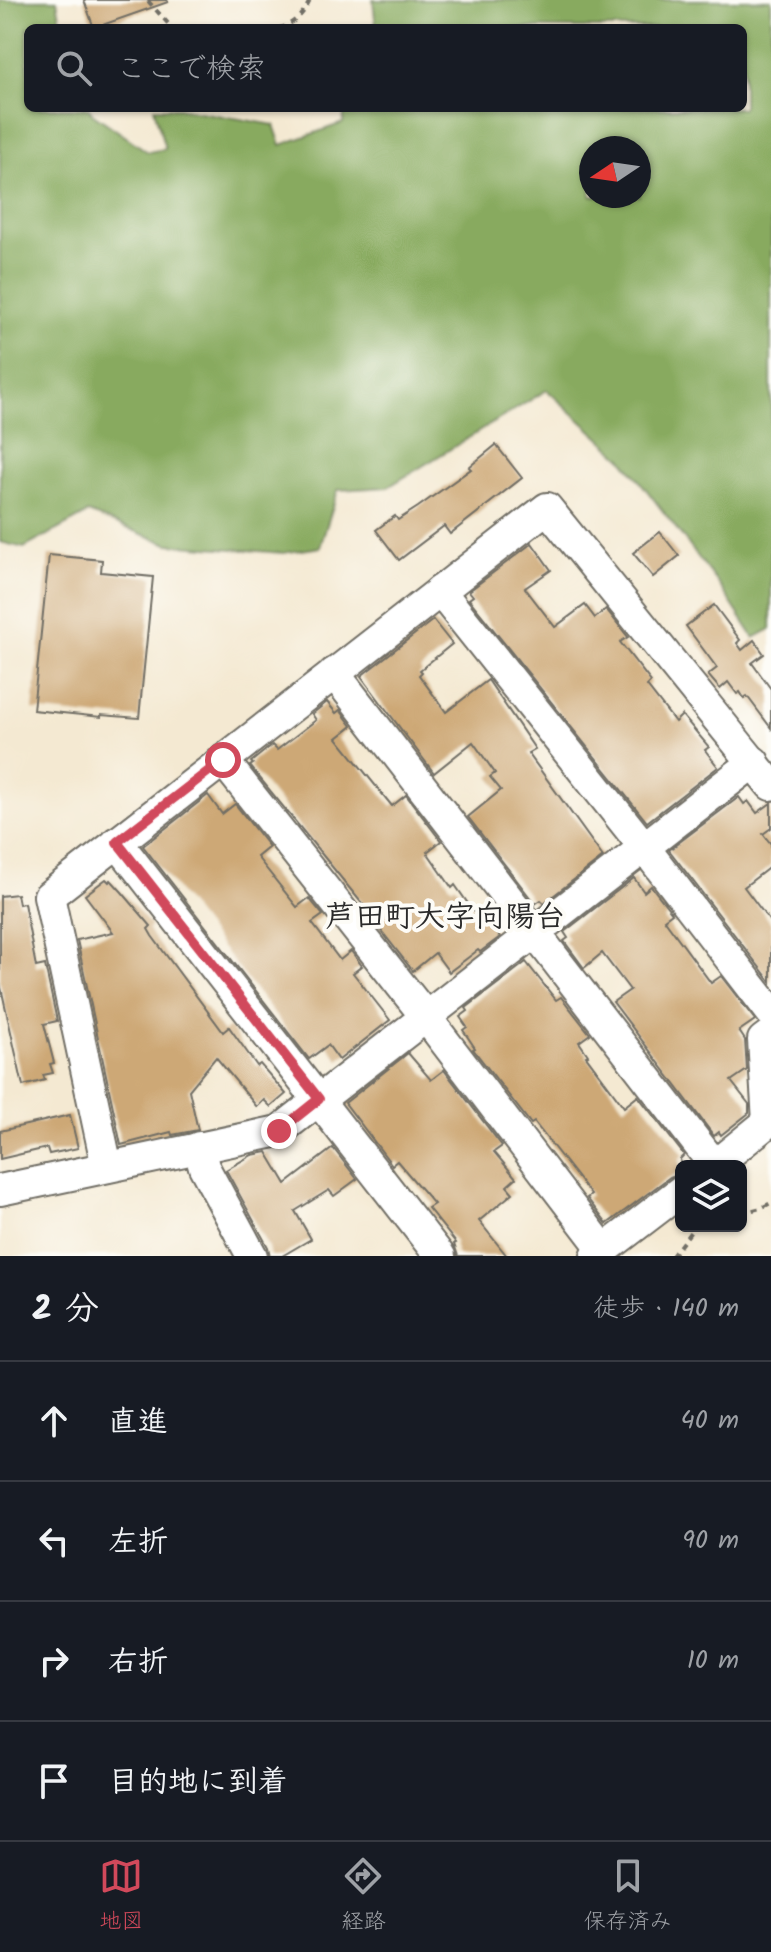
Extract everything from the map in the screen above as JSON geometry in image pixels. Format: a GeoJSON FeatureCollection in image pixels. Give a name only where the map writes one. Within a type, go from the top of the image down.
{"type":"FeatureCollection","features":[{"type":"Feature","properties":{"kind":"street"},"geometry":{"type":"LineString","coordinates":[[0,1190],[279,1131],[644,847],[762,774],[547,508],[49,896],[107,1167]]}},
{"type":"Feature","properties":{"kind":"street"},"geometry":{"type":"LineString","coordinates":[[440,591],[771,1012]]}},
{"type":"Feature","properties":{"kind":"street"},"geometry":{"type":"LineString","coordinates":[[334,673],[710,1160]]}},
{"type":"Feature","properties":{"kind":"street"},"geometry":{"type":"LineString","coordinates":[[223,760],[611,1254]]}},
{"type":"Feature","properties":{"kind":"street"},"geometry":{"type":"LineString","coordinates":[[117,842],[440,1256]]}},
{"type":"Feature","properties":{"kind":"street"},"geometry":{"type":"LineString","coordinates":[[722,1160],[768,1122],[763,1040],[771,1034]]}},
{"type":"Feature","properties":{"kind":"street"},"geometry":{"type":"LineString","coordinates":[[199,1147],[204,1167],[252,1256]]}},
{"type":"Feature","properties":{"kind":"street"},"geometry":{"type":"LineString","coordinates":[[611,1254],[675,1196]]}},
{"type":"Feature","properties":{"kind":"street"},"geometry":{"type":"LineString","coordinates":[[611,1254],[675,1219]]}},
{"type":"Feature","properties":{"kind":"path"},"geometry":{"type":"LineString","coordinates":[[289,24],[306,11],[310,0]]}},
{"type":"Feature","properties":{"kind":"path"},"geometry":{"type":"LineString","coordinates":[[148,1],[168,24]]}},
{"type":"Feature","properties":{"kind":"path"},"geometry":{"type":"LineString","coordinates":[[747,1212],[771,1203]]}},
{"type":"Feature","properties":{"kind":"path"},"geometry":{"type":"LineString","coordinates":[[672,1256],[690,1232]]}},
{"type":"Feature","properties":{"kind":"green space"},"geometry":{"type":"Polygon","coordinates":[[[0,0],[57,0],[61,24],[24,24],[24,112],[91,112],[148,152],[165,149],[155,112],[201,112],[274,125],[281,145],[343,123],[344,112],[747,112],[747,24],[376,24],[373,0],[771,0],[771,629],[754,638],[718,583],[622,458],[547,390],[388,487],[338,490],[320,547],[283,553],[168,544],[88,513],[24,548],[0,542],[0,0]]]}},
{"type":"Feature","properties":{"kind":"building"},"geometry":{"type":"Polygon","coordinates":[[[84,0],[168,2],[105,24],[93,24],[84,0]]]}},
{"type":"Feature","properties":{"kind":"building"},"geometry":{"type":"Polygon","coordinates":[[[496,445],[522,478],[450,534],[444,526],[399,560],[376,530],[395,516],[398,520],[418,507],[471,469],[469,467],[496,445]]]}},
{"type":"Feature","properties":{"kind":"building"},"geometry":{"type":"Polygon","coordinates":[[[660,532],[679,556],[653,577],[633,553],[660,532]]]}},
{"type":"Feature","properties":{"kind":"building"},"geometry":{"type":"Polygon","coordinates":[[[532,543],[551,570],[525,588],[555,627],[585,605],[595,618],[606,609],[628,637],[620,642],[651,682],[647,686],[675,722],[682,715],[709,747],[705,750],[718,767],[647,822],[469,599],[473,596],[469,591],[532,543]]]}},
{"type":"Feature","properties":{"kind":"building"},"geometry":{"type":"Polygon","coordinates":[[[49,555],[102,560],[101,572],[153,577],[139,718],[33,710],[49,555]]]}},
{"type":"Feature","properties":{"kind":"building"},"geometry":{"type":"Polygon","coordinates":[[[714,605],[740,640],[737,643],[742,650],[754,640],[764,654],[752,663],[771,689],[771,728],[747,696],[744,698],[740,692],[737,694],[728,682],[720,689],[708,675],[717,668],[686,626],[714,605]]]}},
{"type":"Feature","properties":{"kind":"building"},"geometry":{"type":"Polygon","coordinates":[[[433,620],[452,644],[420,670],[419,675],[446,712],[488,680],[535,749],[528,753],[603,857],[544,903],[541,900],[535,904],[468,817],[501,790],[490,777],[495,773],[473,742],[434,773],[361,676],[433,620]]]}},
{"type":"Feature","properties":{"kind":"building"},"geometry":{"type":"Polygon","coordinates":[[[327,702],[336,713],[340,710],[352,726],[337,738],[392,806],[406,795],[441,841],[427,852],[452,888],[455,885],[474,912],[478,909],[500,937],[449,972],[435,953],[413,971],[382,928],[250,766],[272,745],[277,750],[316,720],[312,714],[327,702]]]}},
{"type":"Feature","properties":{"kind":"building"},"geometry":{"type":"Polygon","coordinates":[[[208,795],[222,814],[235,804],[269,847],[257,857],[297,907],[309,898],[323,915],[312,923],[340,960],[351,951],[362,966],[353,973],[390,1020],[339,1060],[328,1045],[309,1059],[143,846],[208,795]]]}},
{"type":"Feature","properties":{"kind":"building"},"geometry":{"type":"Polygon","coordinates":[[[739,797],[744,804],[748,801],[757,813],[771,803],[771,828],[763,834],[771,844],[771,866],[744,887],[771,923],[771,982],[669,850],[739,797]]]}},
{"type":"Feature","properties":{"kind":"building"},"geometry":{"type":"Polygon","coordinates":[[[634,878],[644,892],[651,886],[672,913],[664,919],[711,983],[721,976],[755,1020],[739,1031],[745,1040],[747,1070],[731,1081],[749,1104],[749,1113],[721,1135],[719,1132],[714,1136],[613,1002],[630,990],[602,953],[584,968],[564,941],[568,938],[564,932],[634,878]]]}},
{"type":"Feature","properties":{"kind":"building"},"geometry":{"type":"Polygon","coordinates":[[[106,879],[111,880],[151,926],[148,929],[152,936],[223,1032],[229,1027],[257,1066],[260,1064],[286,1094],[271,1107],[264,1100],[257,1107],[216,1057],[189,1090],[198,1130],[172,1135],[171,1132],[121,1145],[77,940],[113,932],[85,895],[106,879]]]}},
{"type":"Feature","properties":{"kind":"building"},"geometry":{"type":"Polygon","coordinates":[[[17,894],[19,904],[24,903],[36,967],[45,965],[57,1021],[44,1024],[54,1063],[50,1064],[53,1073],[43,1075],[45,1080],[23,1086],[0,983],[0,896],[17,894]]]}},
{"type":"Feature","properties":{"kind":"building"},"geometry":{"type":"Polygon","coordinates":[[[526,962],[556,1000],[561,997],[590,1034],[579,1042],[624,1107],[638,1096],[684,1155],[680,1160],[675,1160],[675,1175],[607,1224],[587,1198],[591,1195],[473,1049],[463,1030],[467,1027],[460,1017],[468,1011],[466,1008],[526,962]]]}},
{"type":"Feature","properties":{"kind":"building"},"geometry":{"type":"Polygon","coordinates":[[[408,1053],[431,1080],[444,1070],[502,1146],[494,1152],[516,1178],[507,1186],[513,1193],[479,1221],[507,1256],[458,1256],[456,1243],[428,1208],[434,1204],[397,1161],[392,1165],[345,1103],[408,1053]]]}},
{"type":"Feature","properties":{"kind":"building"},"geometry":{"type":"Polygon","coordinates":[[[70,1115],[78,1148],[49,1154],[47,1148],[0,1159],[0,1131],[70,1115]]]}},
{"type":"Feature","properties":{"kind":"building"},"geometry":{"type":"Polygon","coordinates":[[[333,1148],[357,1179],[334,1196],[329,1190],[295,1211],[311,1239],[282,1256],[270,1256],[226,1170],[252,1155],[267,1152],[286,1184],[333,1148]]]}},
{"type":"Feature","properties":{"kind":"district","name":"芦田町大字向陽台"},"geometry":{"type":"Point","coordinates":[445,916]}},
{"type":"Feature","properties":{"kind":"route"},"geometry":{"type":"LineString","coordinates":[[223,760],[117,842],[319,1099],[279,1131]]}}]}
